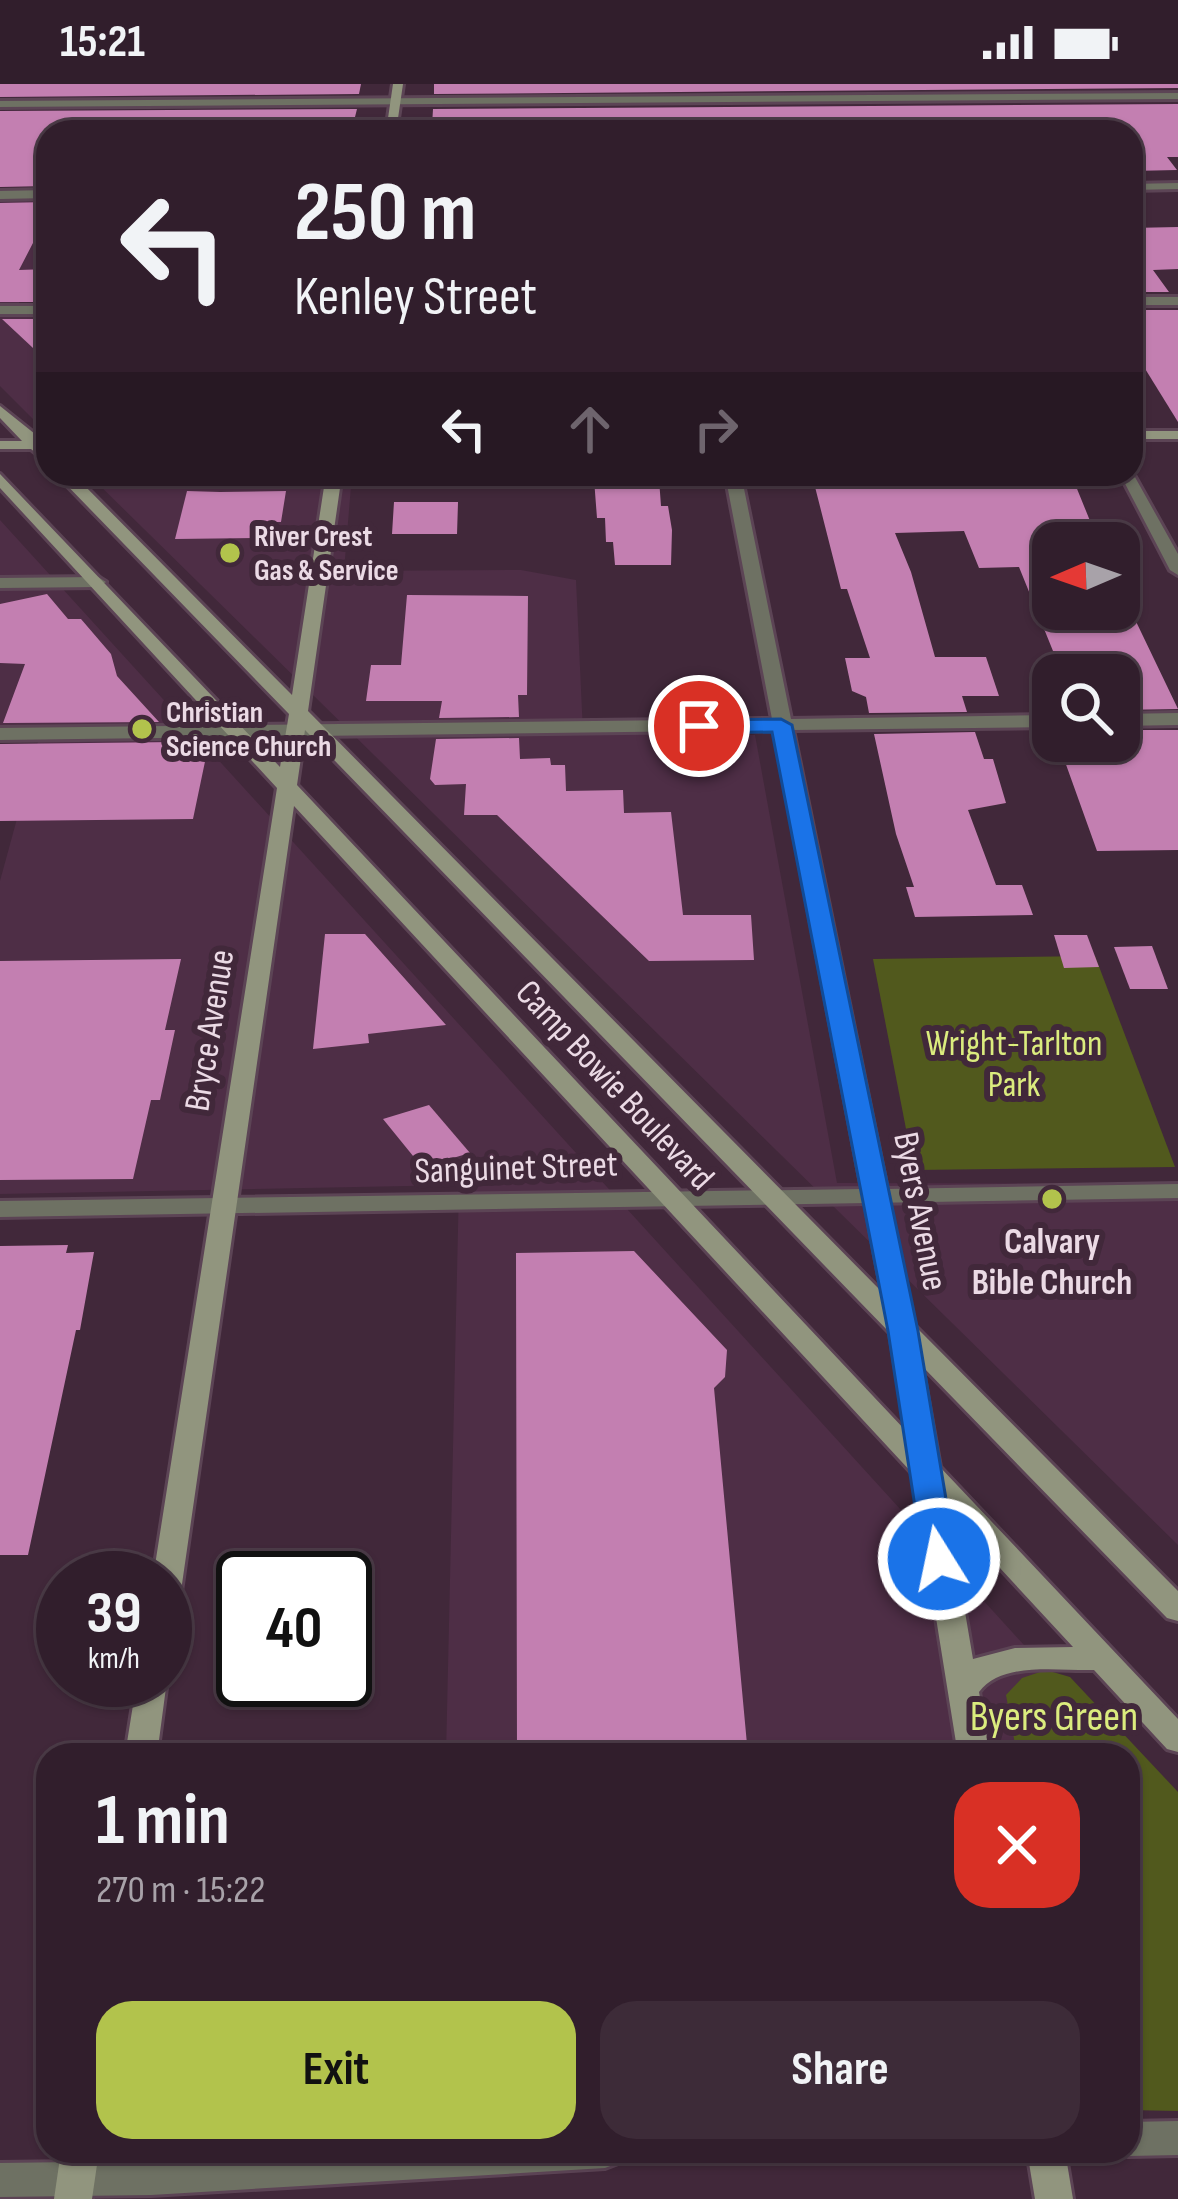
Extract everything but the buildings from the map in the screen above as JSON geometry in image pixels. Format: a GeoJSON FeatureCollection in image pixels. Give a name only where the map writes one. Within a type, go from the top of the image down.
{"type":"FeatureCollection","features":[{"type":"Feature","properties":{"kind":"main road"},"geometry":{"type":"LineString","coordinates":[[393,120],[398,84]]}},
{"type":"Feature","properties":{"kind":"main road"},"geometry":{"type":"LineString","coordinates":[[0,410],[36,440]]}},
{"type":"Feature","properties":{"kind":"main road"},"geometry":{"type":"LineString","coordinates":[[1143,435],[1178,434]]}},
{"type":"Feature","properties":{"kind":"main road"},"geometry":{"type":"LineString","coordinates":[[0,446],[36,445]]}},
{"type":"Feature","properties":{"kind":"main road","name":"Camp Bowie Boulevard"},"geometry":{"type":"LineString","coordinates":[[0,479],[7,492],[98,582],[1178,1740]]}},
{"type":"Feature","properties":{"kind":"main road","name":"Camp Bowie Boulevard"},"geometry":{"type":"LineString","coordinates":[[75,486],[301,726],[1178,1610]]}},
{"type":"Feature","properties":{"kind":"main road","name":"Bryce Avenue"},"geometry":{"type":"LineString","coordinates":[[172,1551],[286,785],[301,726],[332,486]]}},
{"type":"Feature","properties":{"kind":"main road","name":"Byers Avenue"},"geometry":{"type":"LineString","coordinates":[[876,1196],[972,1743]]}},
{"type":"Feature","properties":{"kind":"main road"},"geometry":{"type":"LineString","coordinates":[[962,1691],[979,1669],[1015,1660],[1102,1658]]}},
{"type":"Feature","properties":{"kind":"main road"},"geometry":{"type":"LineString","coordinates":[[143,1743],[148,1707]]}},
{"type":"Feature","properties":{"kind":"main road"},"geometry":{"type":"LineString","coordinates":[[1048,2163],[1054,2199]]}},
{"type":"Feature","properties":{"kind":"street"},"geometry":{"type":"LineString","coordinates":[[0,104],[1178,96]]}},
{"type":"Feature","properties":{"kind":"street"},"geometry":{"type":"LineString","coordinates":[[1143,187],[1178,187]]}},
{"type":"Feature","properties":{"kind":"street"},"geometry":{"type":"LineString","coordinates":[[0,195],[36,194]]}},
{"type":"Feature","properties":{"kind":"street"},"geometry":{"type":"LineString","coordinates":[[1143,301],[1178,301]]}},
{"type":"Feature","properties":{"kind":"street"},"geometry":{"type":"LineString","coordinates":[[0,310],[36,310]]}},
{"type":"Feature","properties":{"kind":"street","name":"Byers Avenue"},"geometry":{"type":"LineString","coordinates":[[735,486],[876,1196]]}},
{"type":"Feature","properties":{"kind":"street"},"geometry":{"type":"LineString","coordinates":[[1134,486],[1178,570]]}},
{"type":"Feature","properties":{"kind":"street"},"geometry":{"type":"LineString","coordinates":[[0,584],[98,582]]}},
{"type":"Feature","properties":{"kind":"street"},"geometry":{"type":"LineString","coordinates":[[1140,720],[1178,719]]}},
{"type":"Feature","properties":{"kind":"street"},"geometry":{"type":"LineString","coordinates":[[0,734],[301,726],[1032,721]]}},
{"type":"Feature","properties":{"kind":"street","name":"Sanguinet Street"},"geometry":{"type":"LineString","coordinates":[[0,1209],[491,1206],[673,1198],[1178,1191]]}},
{"type":"Feature","properties":{"kind":"street"},"geometry":{"type":"LineString","coordinates":[[1140,2139],[1178,2138]]}},
{"type":"Feature","properties":{"kind":"street"},"geometry":{"type":"LineString","coordinates":[[0,2180],[312,2163]]}},
{"type":"Feature","properties":{"kind":"shaded area"},"geometry":{"type":"Polygon","coordinates":[[[36,194],[36,269],[16,309],[36,310],[36,422],[0,386],[0,195],[36,194]]]}},
{"type":"Feature","properties":{"kind":"shaded area"},"geometry":{"type":"Polygon","coordinates":[[[100,486],[351,486],[344,571],[521,570],[576,580],[583,733],[755,735],[837,1183],[1178,1184],[1178,1545],[100,486]]]}},
{"type":"Feature","properties":{"kind":"shaded area"},"geometry":{"type":"Polygon","coordinates":[[[0,520],[1113,1743],[446,1743],[459,1185],[0,1194],[0,881],[42,727],[0,726],[0,520]]]}},
{"type":"Feature","properties":{"kind":"green space","name":"Wright-Tarlton Park"},"geometry":{"type":"Polygon","coordinates":[[[1095,956],[1175,1167],[914,1170],[873,959],[1095,956]]]}},
{"type":"Feature","properties":{"kind":"green space","name":"Byers Green"},"geometry":{"type":"Polygon","coordinates":[[[1046,1670],[1070,1677],[1132,1743],[1015,1743],[1006,1695],[1022,1678],[1046,1670]]]}},
{"type":"Feature","properties":{"kind":"green space","name":"Byers Green"},"geometry":{"type":"Polygon","coordinates":[[[1140,1752],[1178,1792],[1178,2111],[1140,2110],[1140,1752]]]}},
{"type":"Feature","properties":{"kind":"place","name":"River Crest Gas & Service"},"geometry":{"type":"Point","coordinates":[230,553]}},
{"type":"Feature","properties":{"kind":"place","name":"Christian Science Church"},"geometry":{"type":"Point","coordinates":[142,729]}},
{"type":"Feature","properties":{"kind":"place","name":"Calvary Bible Church"},"geometry":{"type":"Point","coordinates":[1052,1199]}},
{"type":"Feature","properties":{"kind":"route"},"geometry":{"type":"LineString","coordinates":[[699,726],[781,725],[903,1331],[939,1559]]}}]}
